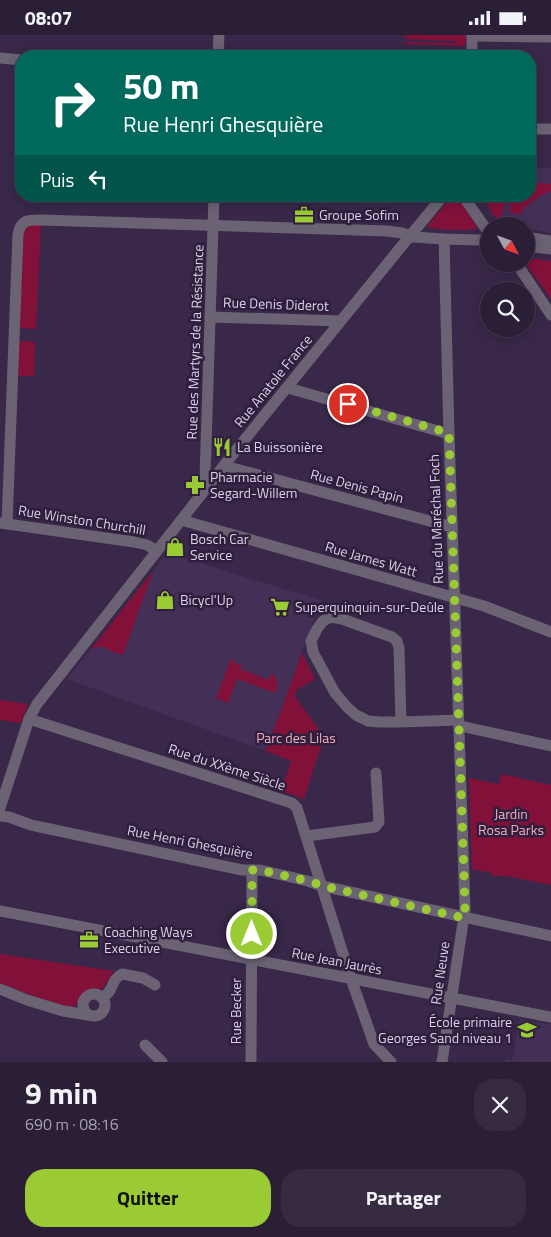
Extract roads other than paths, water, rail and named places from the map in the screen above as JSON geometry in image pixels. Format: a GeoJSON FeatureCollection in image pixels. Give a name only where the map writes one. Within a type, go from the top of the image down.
{"type":"FeatureCollection","features":[{"type":"Feature","properties":{"kind":"street"},"geometry":{"type":"LineString","coordinates":[[218,50],[219,35]]}},
{"type":"Feature","properties":{"kind":"street"},"geometry":{"type":"LineString","coordinates":[[472,50],[472,35],[551,37]]}},
{"type":"Feature","properties":{"kind":"street"},"geometry":{"type":"LineString","coordinates":[[0,57],[15,59]]}},
{"type":"Feature","properties":{"kind":"street"},"geometry":{"type":"LineString","coordinates":[[536,129],[551,129]]}},
{"type":"Feature","properties":{"kind":"street","name":"Rue des Martyrs de la Résistance"},"geometry":{"type":"LineString","coordinates":[[207,489],[205,477],[214,202]]}},
{"type":"Feature","properties":{"kind":"street","name":"Rue Anatole France"},"geometry":{"type":"LineString","coordinates":[[0,808],[29,719],[37,704],[340,321],[438,202]]}},
{"type":"Feature","properties":{"kind":"street"},"geometry":{"type":"LineString","coordinates":[[466,202],[480,227]]}},
{"type":"Feature","properties":{"kind":"street"},"geometry":{"type":"LineString","coordinates":[[476,202],[484,217]]}},
{"type":"Feature","properties":{"kind":"street"},"geometry":{"type":"LineString","coordinates":[[4,523],[18,233],[22,223],[32,220],[214,225],[387,231],[410,236],[444,239],[480,238]]}},
{"type":"Feature","properties":{"kind":"street"},"geometry":{"type":"LineString","coordinates":[[535,238],[551,241]]}},
{"type":"Feature","properties":{"kind":"street","name":"Rue du Maréchal Foch"},"geometry":{"type":"LineString","coordinates":[[444,239],[464,918]]}},
{"type":"Feature","properties":{"kind":"street"},"geometry":{"type":"LineString","coordinates":[[535,247],[551,249]]}},
{"type":"Feature","properties":{"kind":"street"},"geometry":{"type":"LineString","coordinates":[[517,273],[540,298]]}},
{"type":"Feature","properties":{"kind":"street"},"geometry":{"type":"LineString","coordinates":[[523,273],[551,315]]}},
{"type":"Feature","properties":{"kind":"street","name":"Rue Denis Diderot"},"geometry":{"type":"LineString","coordinates":[[210,317],[340,321]]}},
{"type":"Feature","properties":{"kind":"street"},"geometry":{"type":"LineString","coordinates":[[288,387],[449,433]]}},
{"type":"Feature","properties":{"kind":"street","name":"Rue Denis Papin"},"geometry":{"type":"LineString","coordinates":[[225,465],[452,527]]}},
{"type":"Feature","properties":{"kind":"street","name":"Rue James Watt"},"geometry":{"type":"LineString","coordinates":[[181,521],[454,597],[484,606],[551,632]]}},
{"type":"Feature","properties":{"kind":"street","name":"Rue Winston Churchill"},"geometry":{"type":"LineString","coordinates":[[4,523],[143,543],[157,551]]}},
{"type":"Feature","properties":{"kind":"street"},"geometry":{"type":"LineString","coordinates":[[402,722],[399,648],[397,641],[392,637],[342,619],[331,617],[322,621],[311,641],[313,652],[335,693],[356,715],[368,721],[402,722],[458,723],[465,727],[551,746]]}},
{"type":"Feature","properties":{"kind":"street","name":"Rue du XXème Siècle"},"geometry":{"type":"LineString","coordinates":[[29,719],[292,803],[297,808],[307,836],[351,979],[374,1044],[391,1062]]}},
{"type":"Feature","properties":{"kind":"street"},"geometry":{"type":"LineString","coordinates":[[307,836],[375,827],[379,822],[376,773]]}},
{"type":"Feature","properties":{"kind":"street","name":"Rue Henri Ghesquière"},"geometry":{"type":"LineString","coordinates":[[0,816],[9,817],[31,825],[242,870],[260,870],[322,886],[551,936]]}},
{"type":"Feature","properties":{"kind":"street","name":"Rue Becker"},"geometry":{"type":"LineString","coordinates":[[251,1062],[252,870]]}},
{"type":"Feature","properties":{"kind":"street","name":"Rue Jean Jaurès"},"geometry":{"type":"LineString","coordinates":[[0,911],[551,1017]]}},
{"type":"Feature","properties":{"kind":"street","name":"Rue Neuve"},"geometry":{"type":"LineString","coordinates":[[442,1062],[464,918]]}},
{"type":"Feature","properties":{"kind":"street"},"geometry":{"type":"LineString","coordinates":[[102,998],[109,991],[117,977],[122,974],[143,978],[155,985]]}},
{"type":"Feature","properties":{"kind":"street"},"geometry":{"type":"LineString","coordinates":[[0,989],[62,1011],[88,1015],[96,1016],[102,1013],[105,1006],[100,996],[93,994],[84,999],[82,1007],[88,1015]]}},
{"type":"Feature","properties":{"kind":"street"},"geometry":{"type":"LineString","coordinates":[[145,1045],[162,1062]]}},
{"type":"Feature","properties":{"kind":"place","name":"Groupe Sofim"},"geometry":{"type":"Point","coordinates":[304,215]}},
{"type":"Feature","properties":{"kind":"place","name":"La Buissonière"},"geometry":{"type":"Point","coordinates":[222,447]}},
{"type":"Feature","properties":{"kind":"place","name":"Pharmacie Segard-Willem"},"geometry":{"type":"Point","coordinates":[195,485]}},
{"type":"Feature","properties":{"kind":"place","name":"Bosch Car Service"},"geometry":{"type":"Point","coordinates":[175,547]}},
{"type":"Feature","properties":{"kind":"place","name":"Bicycl'Up"},"geometry":{"type":"Point","coordinates":[165,600]}},
{"type":"Feature","properties":{"kind":"place","name":"Superquinquin-sur-Deûle"},"geometry":{"type":"Point","coordinates":[280,607]}},
{"type":"Feature","properties":{"kind":"place","name":"Coaching Ways Executive"},"geometry":{"type":"Point","coordinates":[89,940]}},
{"type":"Feature","properties":{"kind":"place","name":"École primaire Georges Sand niveau 1"},"geometry":{"type":"Point","coordinates":[527,1030]}},
{"type":"Feature","properties":{"kind":"park label","name":"Parc des Lilas"},"geometry":{"type":"Point","coordinates":[296,738]}},
{"type":"Feature","properties":{"kind":"park label","name":"Jardin Rosa Parks"},"geometry":{"type":"Point","coordinates":[511,822]}}]}
